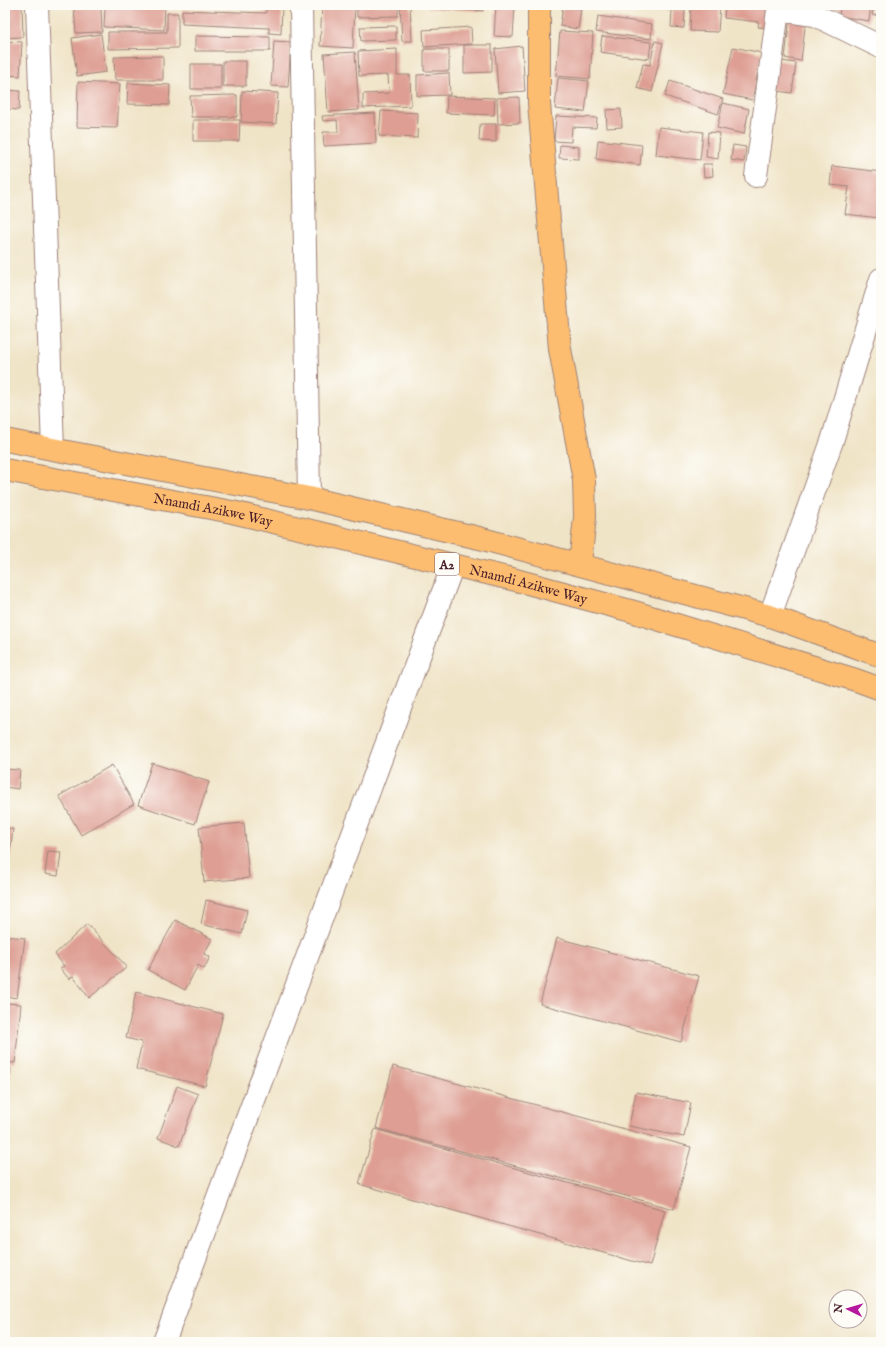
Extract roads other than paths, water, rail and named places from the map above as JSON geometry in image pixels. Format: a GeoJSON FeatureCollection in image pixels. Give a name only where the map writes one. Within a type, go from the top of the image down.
{"type":"FeatureCollection","features":[{"type":"Feature","properties":{"kind":"main road"},"geometry":{"type":"LineString","coordinates":[[539,5],[540,103],[559,341],[584,480],[585,517],[580,564]]}},
{"type":"Feature","properties":{"kind":"main road","name":"Nnamdi Azikwe Way"},"geometry":{"type":"LineString","coordinates":[[5,440],[309,498],[479,538],[770,616],[881,656]]}},
{"type":"Feature","properties":{"kind":"main road","name":"Nnamdi Azikwe Way"},"geometry":{"type":"LineString","coordinates":[[5,470],[232,512],[453,565],[631,611],[881,689]]}},
{"type":"Feature","properties":{"kind":"street"},"geometry":{"type":"LineString","coordinates":[[37,5],[53,449]]}},
{"type":"Feature","properties":{"kind":"street"},"geometry":{"type":"LineString","coordinates":[[301,5],[309,498]]}},
{"type":"Feature","properties":{"kind":"street"},"geometry":{"type":"LineString","coordinates":[[756,176],[778,7],[814,15],[881,47]]}},
{"type":"Feature","properties":{"kind":"street"},"geometry":{"type":"LineString","coordinates":[[770,616],[832,441],[881,279]]}},
{"type":"Feature","properties":{"kind":"street"},"geometry":{"type":"LineString","coordinates":[[164,1342],[453,565]]}}]}
